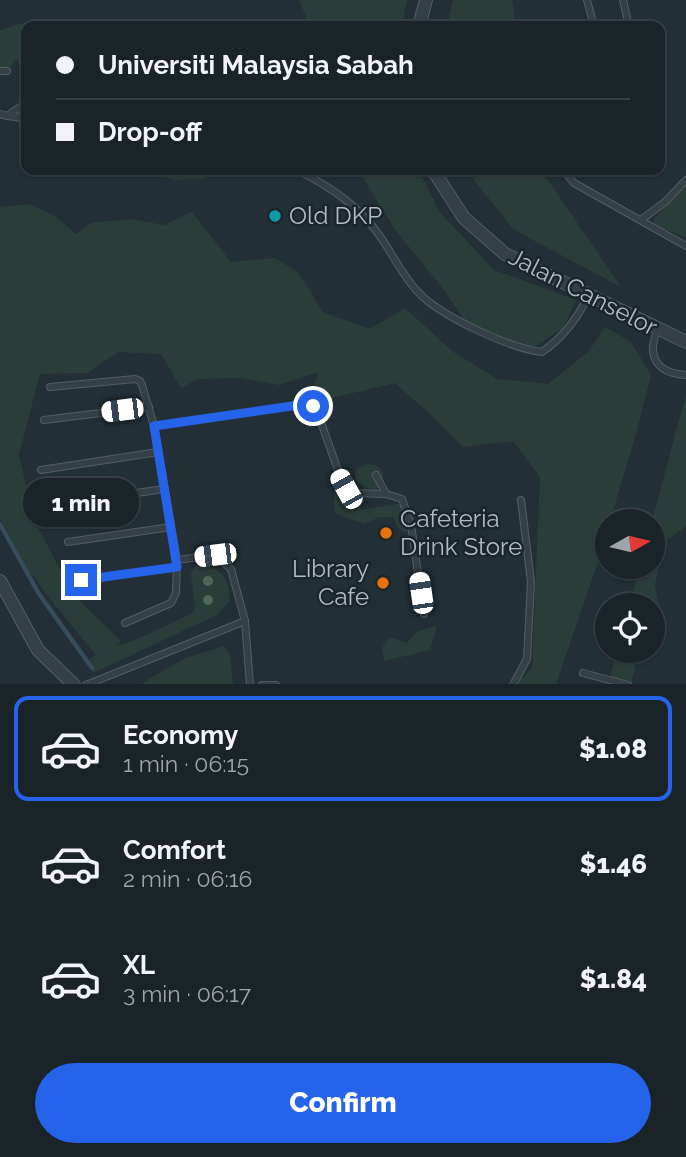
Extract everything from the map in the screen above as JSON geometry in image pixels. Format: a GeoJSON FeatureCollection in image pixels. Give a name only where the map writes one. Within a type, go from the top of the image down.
{"type":"FeatureCollection","features":[{"type":"Feature","properties":{"kind":"street"},"geometry":{"type":"LineString","coordinates":[[420,21],[426,0]]}},
{"type":"Feature","properties":{"kind":"street","name":"Jalan Canselor"},"geometry":{"type":"LineString","coordinates":[[436,175],[464,218],[505,254],[686,342]]}},
{"type":"Feature","properties":{"kind":"street"},"geometry":{"type":"LineString","coordinates":[[0,581],[38,650],[74,684]]}},
{"type":"Feature","properties":{"kind":"lane"},"geometry":{"type":"LineString","coordinates":[[587,0],[593,21]]}},
{"type":"Feature","properties":{"kind":"lane"},"geometry":{"type":"LineString","coordinates":[[624,0],[628,21]]}},
{"type":"Feature","properties":{"kind":"lane"},"geometry":{"type":"LineString","coordinates":[[3,115],[21,106]]}},
{"type":"Feature","properties":{"kind":"lane"},"geometry":{"type":"LineString","coordinates":[[3,115],[21,118]]}},
{"type":"Feature","properties":{"kind":"lane"},"geometry":{"type":"LineString","coordinates":[[307,175],[330,187],[362,214],[412,285],[436,308],[511,344],[541,352],[569,329],[589,294]]}},
{"type":"Feature","properties":{"kind":"lane"},"geometry":{"type":"LineString","coordinates":[[567,175],[574,183],[686,246]]}},
{"type":"Feature","properties":{"kind":"lane"},"geometry":{"type":"LineString","coordinates":[[641,220],[665,202],[686,180]]}},
{"type":"Feature","properties":{"kind":"lane"},"geometry":{"type":"LineString","coordinates":[[658,329],[652,348],[655,360],[662,368],[686,375]]}},
{"type":"Feature","properties":{"kind":"lane"},"geometry":{"type":"LineString","coordinates":[[50,387],[135,379],[140,381],[149,407],[177,563],[176,593],[171,603],[125,623]]}},
{"type":"Feature","properties":{"kind":"lane"},"geometry":{"type":"LineString","coordinates":[[154,426],[306,404],[317,411],[346,489],[353,493],[398,495],[402,499],[408,511],[425,614]]}},
{"type":"Feature","properties":{"kind":"lane"},"geometry":{"type":"LineString","coordinates":[[44,420],[149,407]]}},
{"type":"Feature","properties":{"kind":"lane"},"geometry":{"type":"LineString","coordinates":[[41,470],[158,452]]}},
{"type":"Feature","properties":{"kind":"lane"},"geometry":{"type":"LineString","coordinates":[[376,475],[386,494]]}},
{"type":"Feature","properties":{"kind":"lane"},"geometry":{"type":"LineString","coordinates":[[47,506],[164,489]]}},
{"type":"Feature","properties":{"kind":"lane"},"geometry":{"type":"LineString","coordinates":[[513,684],[527,659],[531,582],[521,500]]}},
{"type":"Feature","properties":{"kind":"lane"},"geometry":{"type":"LineString","coordinates":[[68,542],[171,527]]}},
{"type":"Feature","properties":{"kind":"lane"},"geometry":{"type":"LineString","coordinates":[[81,580],[215,555],[231,569],[245,621],[250,684]]}},
{"type":"Feature","properties":{"kind":"lane"},"geometry":{"type":"LineString","coordinates":[[86,684],[245,621]]}},
{"type":"Feature","properties":{"kind":"lane"},"geometry":{"type":"LineString","coordinates":[[583,673],[628,684]]}},
{"type":"Feature","properties":{"kind":"lane"},"geometry":{"type":"LineString","coordinates":[[262,684],[276,684]]}},
{"type":"Feature","properties":{"kind":"green space"},"geometry":{"type":"Polygon","coordinates":[[[299,0],[407,0],[403,21],[308,21],[299,0]]]}},
{"type":"Feature","properties":{"kind":"green space"},"geometry":{"type":"Polygon","coordinates":[[[453,0],[512,0],[515,21],[448,21],[453,0]]]}},
{"type":"Feature","properties":{"kind":"green space"},"geometry":{"type":"Polygon","coordinates":[[[21,24],[21,62],[15,60],[3,76],[0,75],[0,30],[21,24]]]}},
{"type":"Feature","properties":{"kind":"green space"},"geometry":{"type":"Polygon","coordinates":[[[160,175],[209,175],[205,179],[172,180],[160,175]]]}},
{"type":"Feature","properties":{"kind":"green space"},"geometry":{"type":"Polygon","coordinates":[[[421,175],[439,211],[494,270],[576,300],[564,327],[530,350],[472,331],[441,286],[396,231],[362,176],[421,175]]]}},
{"type":"Feature","properties":{"kind":"green space"},"geometry":{"type":"Polygon","coordinates":[[[470,175],[544,175],[621,287],[514,230],[470,175]]]}},
{"type":"Feature","properties":{"kind":"green space"},"geometry":{"type":"Polygon","coordinates":[[[686,186],[686,238],[653,224],[655,218],[686,186]]]}},
{"type":"Feature","properties":{"kind":"green space"},"geometry":{"type":"Polygon","coordinates":[[[29,204],[55,216],[76,234],[91,223],[130,219],[164,225],[192,212],[231,262],[275,258],[298,272],[323,312],[370,329],[405,308],[452,351],[497,379],[548,384],[589,351],[605,327],[631,342],[651,375],[614,509],[595,509],[595,571],[556,684],[518,684],[532,667],[540,477],[513,441],[463,447],[395,383],[306,404],[319,372],[279,385],[240,378],[198,379],[181,388],[161,354],[118,352],[87,373],[40,374],[19,454],[33,518],[73,594],[121,641],[115,646],[133,641],[195,612],[191,574],[197,564],[213,568],[223,575],[228,586],[229,602],[217,615],[93,673],[87,661],[96,655],[27,568],[0,518],[0,207],[29,204]]]}},
{"type":"Feature","properties":{"kind":"green space"},"geometry":{"type":"Polygon","coordinates":[[[686,394],[686,526],[665,542],[665,509],[655,509],[686,394]]]}},
{"type":"Feature","properties":{"kind":"green space"},"geometry":{"type":"Polygon","coordinates":[[[366,464],[376,465],[383,472],[383,483],[375,490],[355,480],[356,470],[366,464]]]}},
{"type":"Feature","properties":{"kind":"green space"},"geometry":{"type":"Polygon","coordinates":[[[340,476],[348,490],[361,495],[361,510],[403,503],[413,513],[414,521],[405,533],[397,527],[393,517],[379,517],[365,524],[336,514],[334,495],[340,476]]]}},
{"type":"Feature","properties":{"kind":"green space"},"geometry":{"type":"Polygon","coordinates":[[[637,579],[656,579],[656,593],[632,593],[637,579]]]}},
{"type":"Feature","properties":{"kind":"green space"},"geometry":{"type":"Polygon","coordinates":[[[437,626],[430,650],[384,661],[382,648],[390,637],[407,643],[418,631],[437,626]]]}},
{"type":"Feature","properties":{"kind":"green space"},"geometry":{"type":"Polygon","coordinates":[[[224,646],[230,655],[233,684],[141,684],[183,659],[224,646]]]}},
{"type":"Feature","properties":{"kind":"green space"},"geometry":{"type":"Polygon","coordinates":[[[614,663],[636,663],[631,684],[608,684],[614,663]]]}},
{"type":"Feature","properties":{"kind":"waterway"},"geometry":{"type":"LineString","coordinates":[[0,524],[39,594],[92,668]]}},
{"type":"Feature","properties":{"kind":"place","name":"Old DKP"},"geometry":{"type":"Point","coordinates":[275,216]}},
{"type":"Feature","properties":{"kind":"place","name":"Cafeteria Drink Store"},"geometry":{"type":"Point","coordinates":[386,533]}},
{"type":"Feature","properties":{"kind":"place","name":"Library Cafe"},"geometry":{"type":"Point","coordinates":[383,583]}},
{"type":"Feature","properties":{"kind":"route"},"geometry":{"type":"LineString","coordinates":[[81,580],[177,567],[154,426],[306,404],[313,406]]}}]}
